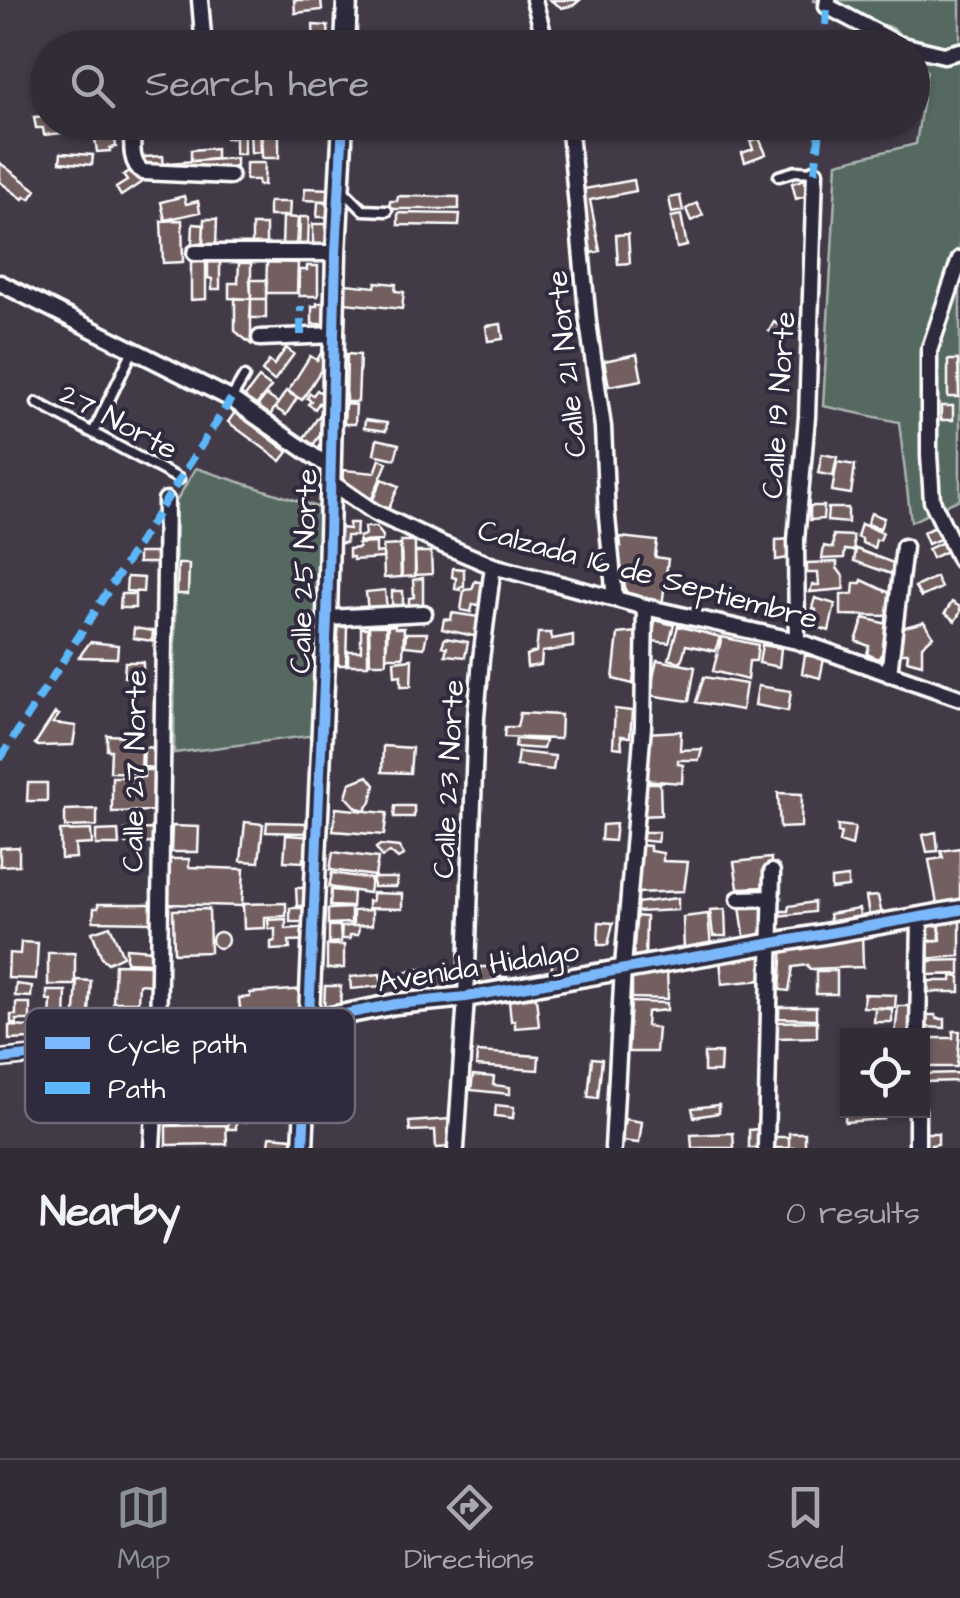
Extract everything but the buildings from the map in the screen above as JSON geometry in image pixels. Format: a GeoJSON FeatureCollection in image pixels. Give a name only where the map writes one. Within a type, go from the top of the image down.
{"type":"FeatureCollection","features":[{"type":"Feature","properties":{"kind":"street"},"geometry":{"type":"LineString","coordinates":[[200,0],[202,30]]}},
{"type":"Feature","properties":{"kind":"street"},"geometry":{"type":"LineString","coordinates":[[346,30],[347,0]]}},
{"type":"Feature","properties":{"kind":"street"},"geometry":{"type":"LineString","coordinates":[[534,0],[542,30]]}},
{"type":"Feature","properties":{"kind":"street"},"geometry":{"type":"LineString","coordinates":[[828,3],[874,30]]}},
{"type":"Feature","properties":{"kind":"street"},"geometry":{"type":"LineString","coordinates":[[930,52],[944,55],[960,50]]}},
{"type":"Feature","properties":{"kind":"street"},"geometry":{"type":"LineString","coordinates":[[133,140],[133,159],[144,172],[230,176]]}},
{"type":"Feature","properties":{"kind":"street","name":"Calle 25 Norte"},"geometry":{"type":"LineString","coordinates":[[311,1008],[342,140]]}},
{"type":"Feature","properties":{"kind":"street","name":"Calle 21 Norte"},"geometry":{"type":"LineString","coordinates":[[570,140],[603,427],[615,599]]}},
{"type":"Feature","properties":{"kind":"street","name":"Calle 19 Norte"},"geometry":{"type":"LineString","coordinates":[[796,641],[796,540],[807,417],[816,172]]}},
{"type":"Feature","properties":{"kind":"street"},"geometry":{"type":"LineString","coordinates":[[195,253],[336,253]]}},
{"type":"Feature","properties":{"kind":"street"},"geometry":{"type":"LineString","coordinates":[[960,259],[929,351],[928,456],[932,501],[960,560]]}},
{"type":"Feature","properties":{"kind":"street","name":"Calzada 16 de Septiembre"},"geometry":{"type":"LineString","coordinates":[[0,283],[231,399],[374,512],[441,544],[493,566],[645,607],[796,641],[960,698]]}},
{"type":"Feature","properties":{"kind":"street"},"geometry":{"type":"LineString","coordinates":[[260,338],[335,335]]}},
{"type":"Feature","properties":{"kind":"street","name":"Calle 27 Norte"},"geometry":{"type":"LineString","coordinates":[[159,1008],[166,500]]}},
{"type":"Feature","properties":{"kind":"street"},"geometry":{"type":"LineString","coordinates":[[889,674],[904,547]]}},
{"type":"Feature","properties":{"kind":"street","name":"Calle 23 Norte"},"geometry":{"type":"LineString","coordinates":[[456,1148],[476,717],[493,566]]}},
{"type":"Feature","properties":{"kind":"street"},"geometry":{"type":"LineString","coordinates":[[614,1148],[623,967],[643,726],[645,607]]}},
{"type":"Feature","properties":{"kind":"street"},"geometry":{"type":"LineString","coordinates":[[327,618],[424,612]]}},
{"type":"Feature","properties":{"kind":"street"},"geometry":{"type":"LineString","coordinates":[[766,1148],[772,872]]}},
{"type":"Feature","properties":{"kind":"street"},"geometry":{"type":"LineString","coordinates":[[740,899],[772,898]]}},
{"type":"Feature","properties":{"kind":"street","name":"Avenida Hidalgo"},"geometry":{"type":"LineString","coordinates":[[355,1012],[960,910]]}},
{"type":"Feature","properties":{"kind":"street"},"geometry":{"type":"LineString","coordinates":[[918,1028],[920,916]]}},
{"type":"Feature","properties":{"kind":"street","name":"Avenida Hidalgo"},"geometry":{"type":"LineString","coordinates":[[0,1064],[25,1061]]}},
{"type":"Feature","properties":{"kind":"street"},"geometry":{"type":"LineString","coordinates":[[916,1148],[917,1118]]}},
{"type":"Feature","properties":{"kind":"street","name":"Calle 27 Norte"},"geometry":{"type":"LineString","coordinates":[[152,1148],[153,1123]]}},
{"type":"Feature","properties":{"kind":"street","name":"Calle 25 Norte"},"geometry":{"type":"LineString","coordinates":[[303,1148],[304,1123]]}},
{"type":"Feature","properties":{"kind":"lane"},"geometry":{"type":"LineString","coordinates":[[779,176],[796,171],[816,172]]}},
{"type":"Feature","properties":{"kind":"lane"},"geometry":{"type":"LineString","coordinates":[[341,188],[363,210],[388,211]]}},
{"type":"Feature","properties":{"kind":"lane"},"geometry":{"type":"LineString","coordinates":[[93,432],[133,350]]}},
{"type":"Feature","properties":{"kind":"lane"},"geometry":{"type":"LineString","coordinates":[[231,399],[244,377]]}},
{"type":"Feature","properties":{"kind":"lane","name":"27 Norte"},"geometry":{"type":"LineString","coordinates":[[37,402],[179,479]]}},
{"type":"Feature","properties":{"kind":"green space"},"geometry":{"type":"Polygon","coordinates":[[[812,0],[960,0],[960,499],[911,522],[899,422],[823,406],[837,163],[916,144],[917,140],[930,140],[930,30],[895,29],[812,0]]]}},
{"type":"Feature","properties":{"kind":"green space"},"geometry":{"type":"Polygon","coordinates":[[[196,468],[323,509],[316,735],[174,753],[176,501],[196,468]]]}},
{"type":"Feature","properties":{"kind":"marked path"},"geometry":{"type":"LineString","coordinates":[[826,30],[827,6]]}},
{"type":"Feature","properties":{"kind":"marked path"},"geometry":{"type":"LineString","coordinates":[[815,172],[819,140]]}},
{"type":"Feature","properties":{"kind":"marked path"},"geometry":{"type":"LineString","coordinates":[[301,306],[301,335]]}},
{"type":"Feature","properties":{"kind":"marked path"},"geometry":{"type":"LineString","coordinates":[[0,759],[231,399]]}},
{"type":"Feature","properties":{"kind":"cycle path"},"geometry":{"type":"LineString","coordinates":[[309,1008],[342,140]]}},
{"type":"Feature","properties":{"kind":"cycle path"},"geometry":{"type":"LineString","coordinates":[[355,1012],[466,997],[960,910]]}},
{"type":"Feature","properties":{"kind":"cycle path"},"geometry":{"type":"LineString","coordinates":[[0,1059],[25,1056]]}},
{"type":"Feature","properties":{"kind":"cycle path"},"geometry":{"type":"LineString","coordinates":[[303,1148],[304,1123]]}}]}
